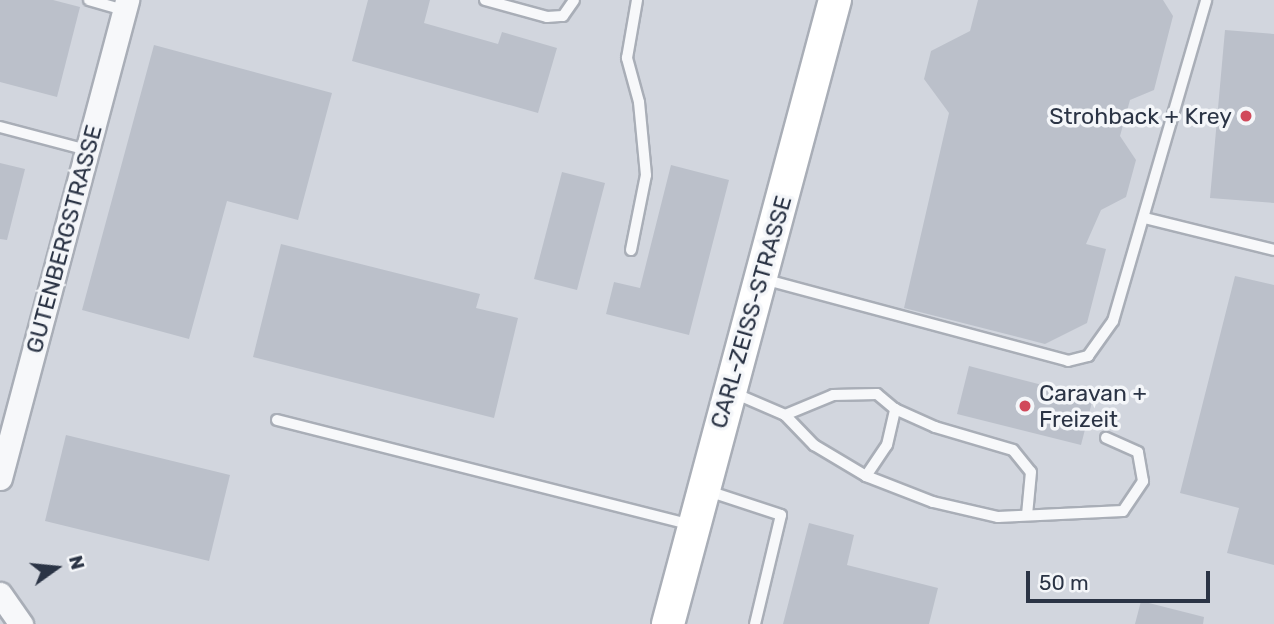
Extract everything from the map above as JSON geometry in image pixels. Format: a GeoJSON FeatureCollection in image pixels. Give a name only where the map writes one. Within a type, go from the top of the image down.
{"type":"FeatureCollection","features":[{"type":"Feature","properties":{"kind":"main road","name":"CARL-ZEISS-STRASSE"},"geometry":{"type":"LineString","coordinates":[[668,624],[728,391],[835,0]]}},
{"type":"Feature","properties":{"kind":"street","name":"GUTENBERGSTRASSE"},"geometry":{"type":"LineString","coordinates":[[0,478],[126,5]]}},
{"type":"Feature","properties":{"kind":"street"},"geometry":{"type":"LineString","coordinates":[[0,594],[21,624]]}},
{"type":"Feature","properties":{"kind":"lane"},"geometry":{"type":"LineString","coordinates":[[89,0],[126,5]]}},
{"type":"Feature","properties":{"kind":"lane"},"geometry":{"type":"LineString","coordinates":[[485,0],[547,17],[563,16],[574,0]]}},
{"type":"Feature","properties":{"kind":"lane"},"geometry":{"type":"LineString","coordinates":[[631,250],[646,175],[639,102],[627,58],[637,0]]}},
{"type":"Feature","properties":{"kind":"lane"},"geometry":{"type":"LineString","coordinates":[[760,278],[1068,361],[1088,356],[1113,321],[1206,0]]}},
{"type":"Feature","properties":{"kind":"lane"},"geometry":{"type":"LineString","coordinates":[[0,127],[88,150]]}},
{"type":"Feature","properties":{"kind":"lane"},"geometry":{"type":"LineString","coordinates":[[1145,218],[1274,250]]}},
{"type":"Feature","properties":{"kind":"lane"},"geometry":{"type":"LineString","coordinates":[[728,391],[785,415],[814,445],[866,476],[933,502],[998,517],[1123,511],[1143,481],[1138,452],[1106,438]]}},
{"type":"Feature","properties":{"kind":"lane"},"geometry":{"type":"LineString","coordinates":[[785,415],[833,395],[877,394],[895,409],[935,427],[1013,450],[1031,472],[1027,515]]}},
{"type":"Feature","properties":{"kind":"lane"},"geometry":{"type":"LineString","coordinates":[[866,476],[887,444],[895,409]]}},
{"type":"Feature","properties":{"kind":"lane"},"geometry":{"type":"LineString","coordinates":[[277,419],[693,526]]}},
{"type":"Feature","properties":{"kind":"lane"},"geometry":{"type":"LineString","coordinates":[[703,489],[781,515],[755,624]]}},
{"type":"Feature","properties":{"kind":"shaded area"},"geometry":{"type":"Polygon","coordinates":[[[0,0],[1274,0],[1274,624],[0,624],[0,0]]]}},
{"type":"Feature","properties":{"kind":"building"},"geometry":{"type":"Polygon","coordinates":[[[0,0],[53,0],[80,7],[57,97],[0,82],[0,0]]]}},
{"type":"Feature","properties":{"kind":"building"},"geometry":{"type":"Polygon","coordinates":[[[368,0],[430,0],[424,23],[498,44],[502,32],[557,48],[538,113],[352,61],[368,0]]]}},
{"type":"Feature","properties":{"kind":"building"},"geometry":{"type":"Polygon","coordinates":[[[978,0],[1163,0],[1173,16],[1154,90],[1130,100],[1120,136],[1136,160],[1126,197],[1101,210],[1086,244],[1106,249],[1087,323],[1045,344],[904,308],[949,113],[924,79],[931,51],[970,31],[978,0]]]}},
{"type":"Feature","properties":{"kind":"building","name":"Strohback + Krey"},"geometry":{"type":"Polygon","coordinates":[[[1225,30],[1274,34],[1274,203],[1210,198],[1225,30]]]}},
{"type":"Feature","properties":{"kind":"building"},"geometry":{"type":"Polygon","coordinates":[[[154,45],[332,93],[298,220],[227,201],[189,339],[82,310],[154,45]]]}},
{"type":"Feature","properties":{"kind":"building"},"geometry":{"type":"Polygon","coordinates":[[[0,163],[25,169],[7,240],[0,239],[0,163]]]}},
{"type":"Feature","properties":{"kind":"building"},"geometry":{"type":"Polygon","coordinates":[[[671,165],[729,180],[689,335],[606,314],[614,282],[640,288],[671,165]]]}},
{"type":"Feature","properties":{"kind":"building"},"geometry":{"type":"Polygon","coordinates":[[[562,172],[605,183],[577,290],[534,279],[562,172]]]}},
{"type":"Feature","properties":{"kind":"building"},"geometry":{"type":"Polygon","coordinates":[[[281,244],[480,294],[476,308],[518,318],[494,418],[253,357],[281,244]]]}},
{"type":"Feature","properties":{"kind":"building"},"geometry":{"type":"Polygon","coordinates":[[[1235,276],[1274,285],[1274,565],[1227,553],[1239,508],[1180,493],[1235,276]]]}},
{"type":"Feature","properties":{"kind":"building","name":"Caravan + Freizeit"},"geometry":{"type":"Polygon","coordinates":[[[969,366],[1093,398],[1081,445],[957,414],[969,366]]]}},
{"type":"Feature","properties":{"kind":"building"},"geometry":{"type":"Polygon","coordinates":[[[66,435],[230,475],[209,561],[45,521],[66,435]]]}},
{"type":"Feature","properties":{"kind":"building"},"geometry":{"type":"Polygon","coordinates":[[[809,523],[854,535],[847,565],[938,588],[929,624],[783,624],[809,523]]]}},
{"type":"Feature","properties":{"kind":"building"},"geometry":{"type":"Polygon","coordinates":[[[1141,601],[1204,617],[1203,624],[1135,624],[1141,601]]]}},
{"type":"Feature","properties":{"kind":"place","name":"Strohback + Krey"},"geometry":{"type":"Point","coordinates":[1246,116]}},
{"type":"Feature","properties":{"kind":"place","name":"Caravan + Freizeit"},"geometry":{"type":"Point","coordinates":[1025,406]}}]}
